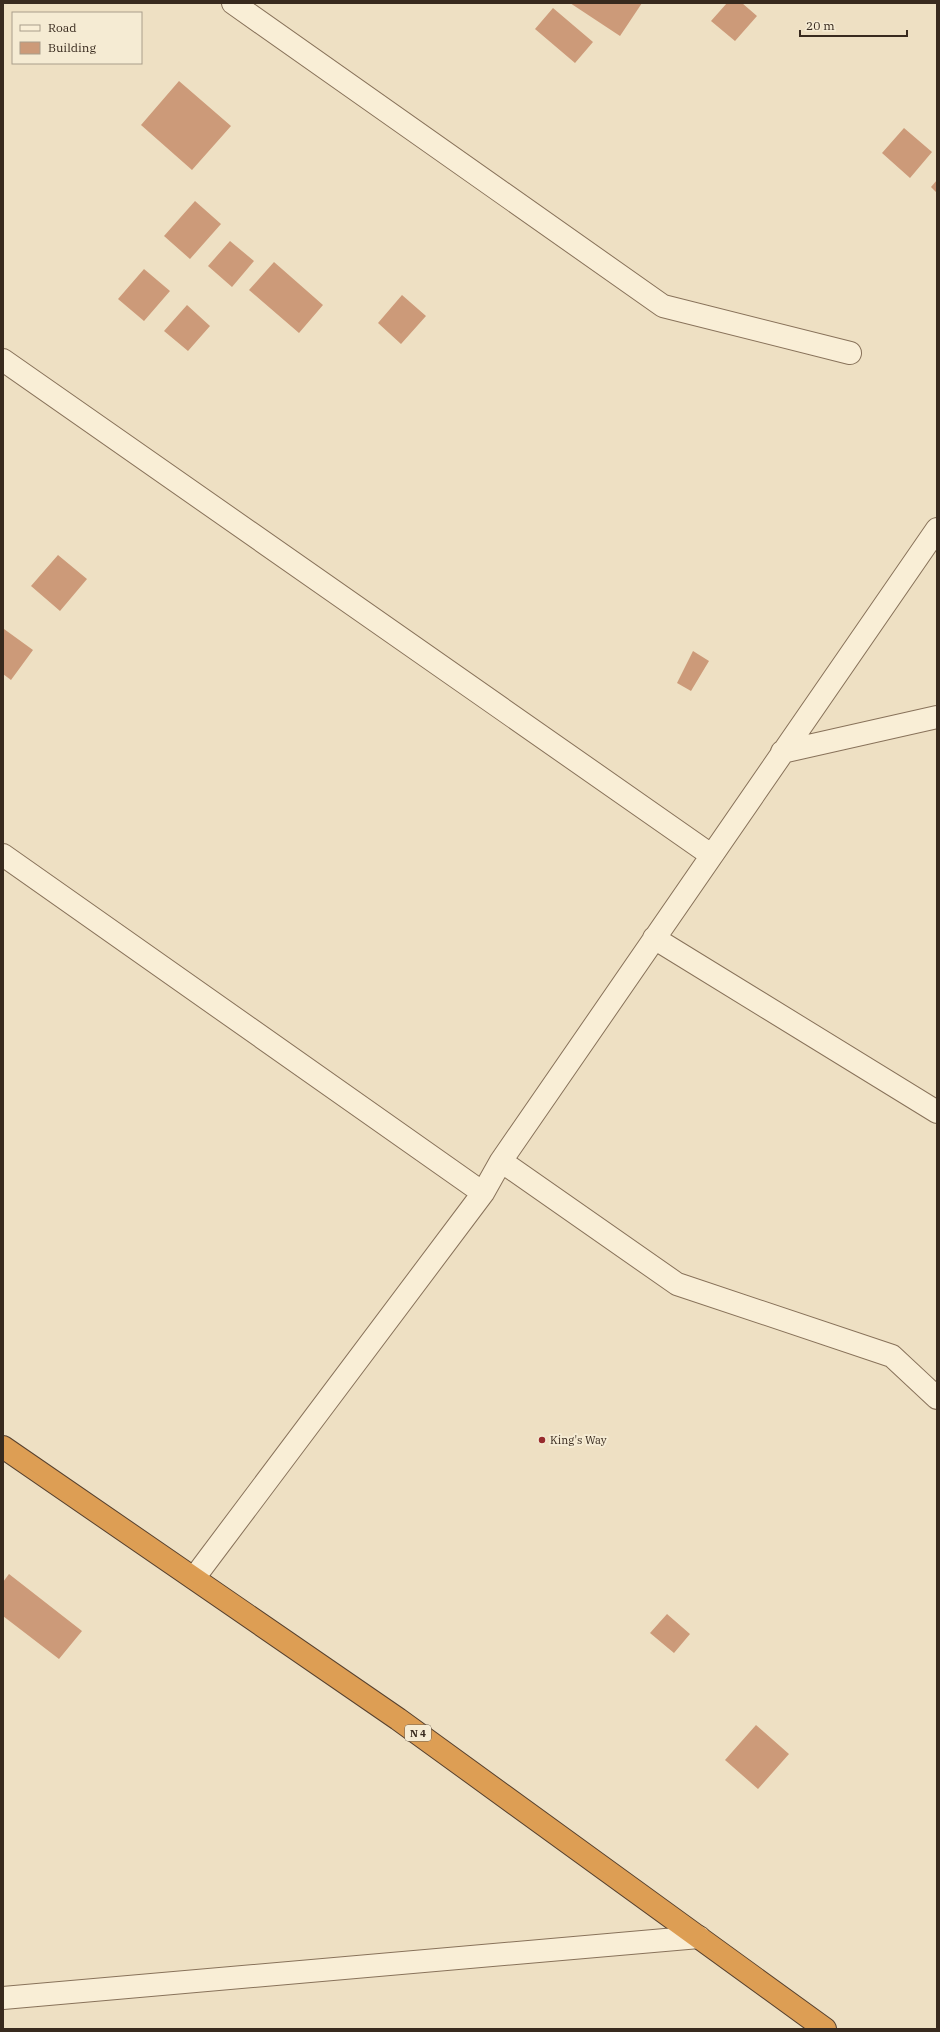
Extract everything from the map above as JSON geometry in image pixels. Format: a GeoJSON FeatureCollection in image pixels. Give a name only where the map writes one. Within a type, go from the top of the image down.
{"type":"FeatureCollection","features":[{"type":"Feature","properties":{"kind":"highway","name":"N 4"},"geometry":{"type":"LineString","coordinates":[[3,1447],[398,1719],[825,2029]]}},
{"type":"Feature","properties":{"kind":"street"},"geometry":{"type":"LineString","coordinates":[[232,3],[663,306],[850,353]]}},
{"type":"Feature","properties":{"kind":"street"},"geometry":{"type":"LineString","coordinates":[[3,360],[711,855]]}},
{"type":"Feature","properties":{"kind":"street"},"geometry":{"type":"LineString","coordinates":[[194,1578],[483,1192],[501,1161],[937,529]]}},
{"type":"Feature","properties":{"kind":"street"},"geometry":{"type":"LineString","coordinates":[[782,752],[937,717]]}},
{"type":"Feature","properties":{"kind":"street"},"geometry":{"type":"LineString","coordinates":[[3,855],[483,1192]]}},
{"type":"Feature","properties":{"kind":"street"},"geometry":{"type":"LineString","coordinates":[[654,938],[937,1112]]}},
{"type":"Feature","properties":{"kind":"street"},"geometry":{"type":"LineString","coordinates":[[501,1161],[677,1284],[892,1356],[937,1398]]}},
{"type":"Feature","properties":{"kind":"street"},"geometry":{"type":"LineString","coordinates":[[3,1998],[699,1937]]}},
{"type":"Feature","properties":{"kind":"building"},"geometry":{"type":"Polygon","coordinates":[[[570,3],[642,3],[620,36],[570,3]]]}},
{"type":"Feature","properties":{"kind":"building"},"geometry":{"type":"Polygon","coordinates":[[[727,3],[742,3],[757,16],[735,41],[711,21],[727,3]]]}},
{"type":"Feature","properties":{"kind":"building"},"geometry":{"type":"Polygon","coordinates":[[[553,8],[593,42],[575,63],[535,29],[553,8]]]}},
{"type":"Feature","properties":{"kind":"building"},"geometry":{"type":"Polygon","coordinates":[[[179,81],[231,126],[192,170],[141,125],[179,81]]]}},
{"type":"Feature","properties":{"kind":"building"},"geometry":{"type":"Polygon","coordinates":[[[904,128],[932,152],[910,178],[882,153],[904,128]]]}},
{"type":"Feature","properties":{"kind":"building"},"geometry":{"type":"Polygon","coordinates":[[[937,180],[937,193],[931,187],[937,180]]]}},
{"type":"Feature","properties":{"kind":"building"},"geometry":{"type":"Polygon","coordinates":[[[195,201],[221,224],[190,259],[164,236],[195,201]]]}},
{"type":"Feature","properties":{"kind":"building"},"geometry":{"type":"Polygon","coordinates":[[[230,241],[254,261],[232,287],[208,266],[230,241]]]}},
{"type":"Feature","properties":{"kind":"building"},"geometry":{"type":"Polygon","coordinates":[[[274,262],[323,305],[299,333],[249,290],[274,262]]]}},
{"type":"Feature","properties":{"kind":"building"},"geometry":{"type":"Polygon","coordinates":[[[144,269],[170,291],[144,321],[118,299],[144,269]]]}},
{"type":"Feature","properties":{"kind":"building"},"geometry":{"type":"Polygon","coordinates":[[[402,295],[426,316],[401,344],[378,323],[402,295]]]}},
{"type":"Feature","properties":{"kind":"building"},"geometry":{"type":"Polygon","coordinates":[[[187,305],[210,326],[188,351],[164,331],[187,305]]]}},
{"type":"Feature","properties":{"kind":"building"},"geometry":{"type":"Polygon","coordinates":[[[58,555],[87,579],[60,611],[31,586],[58,555]]]}},
{"type":"Feature","properties":{"kind":"building"},"geometry":{"type":"Polygon","coordinates":[[[4,629],[33,650],[11,680],[3,674],[4,629]]]}},
{"type":"Feature","properties":{"kind":"building"},"geometry":{"type":"Polygon","coordinates":[[[693,651],[709,661],[691,691],[677,683],[693,651]]]}},
{"type":"Feature","properties":{"kind":"building"},"geometry":{"type":"Polygon","coordinates":[[[9,1574],[82,1631],[59,1659],[3,1616],[3,1582],[9,1574]]]}},
{"type":"Feature","properties":{"kind":"building"},"geometry":{"type":"Polygon","coordinates":[[[667,1614],[690,1634],[674,1653],[650,1633],[667,1614]]]}},
{"type":"Feature","properties":{"kind":"building"},"geometry":{"type":"Polygon","coordinates":[[[756,1725],[789,1754],[758,1789],[725,1760],[756,1725]]]}},
{"type":"Feature","properties":{"kind":"place","name":"King's Way"},"geometry":{"type":"Point","coordinates":[542,1440]}}]}
